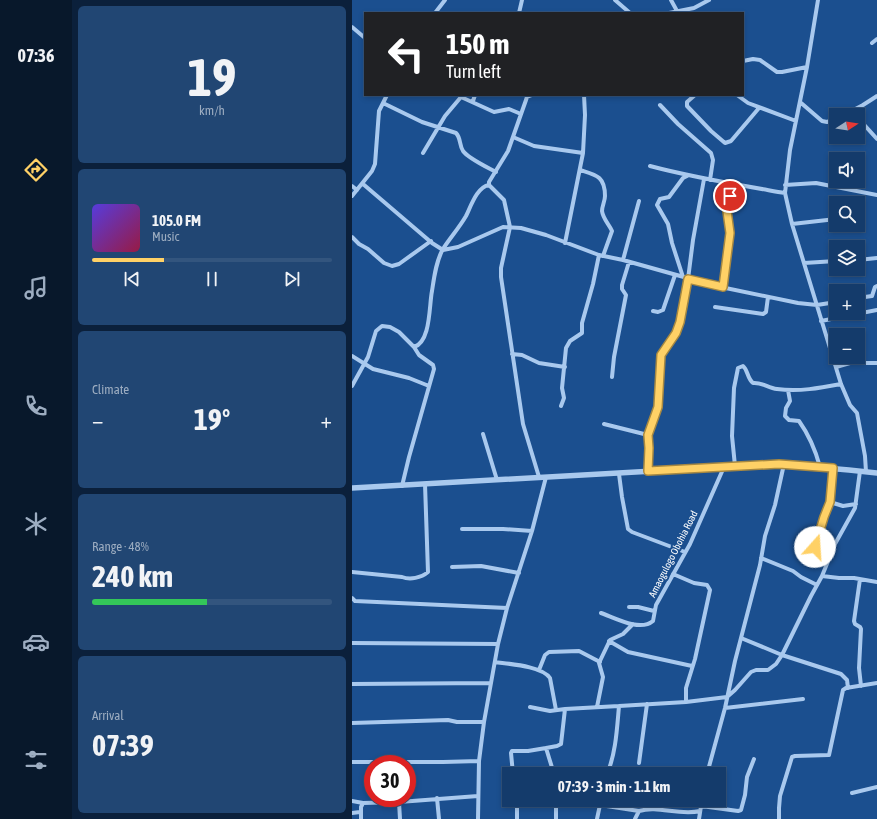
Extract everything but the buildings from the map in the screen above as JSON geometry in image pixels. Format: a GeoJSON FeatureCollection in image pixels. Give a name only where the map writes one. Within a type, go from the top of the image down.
{"type":"FeatureCollection","features":[{"type":"Feature","properties":{"kind":"street"},"geometry":{"type":"LineString","coordinates":[[436,12],[445,0]]}},
{"type":"Feature","properties":{"kind":"street"},"geometry":{"type":"LineString","coordinates":[[518,12],[522,0]]}},
{"type":"Feature","properties":{"kind":"street"},"geometry":{"type":"LineString","coordinates":[[615,0],[628,12]]}},
{"type":"Feature","properties":{"kind":"street"},"geometry":{"type":"LineString","coordinates":[[671,0],[677,11]]}},
{"type":"Feature","properties":{"kind":"street"},"geometry":{"type":"LineString","coordinates":[[673,12],[694,8],[709,0]]}},
{"type":"Feature","properties":{"kind":"street"},"geometry":{"type":"LineString","coordinates":[[530,708],[550,711],[686,702],[727,697],[752,672],[771,668],[776,664],[822,576],[831,553],[856,504],[865,456],[857,413],[850,405],[841,384],[792,224],[785,193],[790,150],[807,67],[818,0]]}},
{"type":"Feature","properties":{"kind":"street"},"geometry":{"type":"LineString","coordinates":[[352,27],[364,37]]}},
{"type":"Feature","properties":{"kind":"street"},"geometry":{"type":"LineString","coordinates":[[872,43],[877,39]]}},
{"type":"Feature","properties":{"kind":"street"},"geometry":{"type":"LineString","coordinates":[[744,61],[753,59],[760,60],[777,72],[807,67]]}},
{"type":"Feature","properties":{"kind":"street"},"geometry":{"type":"LineString","coordinates":[[352,196],[363,184],[375,164],[379,111],[386,96]]}},
{"type":"Feature","properties":{"kind":"street"},"geometry":{"type":"LineString","coordinates":[[472,101],[475,96]]}},
{"type":"Feature","properties":{"kind":"street"},"geometry":{"type":"LineString","coordinates":[[489,185],[489,182],[505,158],[526,96]]}},
{"type":"Feature","properties":{"kind":"street"},"geometry":{"type":"LineString","coordinates":[[565,243],[583,152],[586,109],[584,96]]}},
{"type":"Feature","properties":{"kind":"street"},"geometry":{"type":"LineString","coordinates":[[693,96],[686,104],[725,143],[731,141],[759,108]]}},
{"type":"Feature","properties":{"kind":"street"},"geometry":{"type":"LineString","coordinates":[[738,96],[748,103],[759,108],[796,121]]}},
{"type":"Feature","properties":{"kind":"street"},"geometry":{"type":"LineString","coordinates":[[861,108],[877,96]]}},
{"type":"Feature","properties":{"kind":"street"},"geometry":{"type":"LineString","coordinates":[[423,153],[437,128],[459,98],[463,97],[494,112],[509,109],[521,114]]}},
{"type":"Feature","properties":{"kind":"street"},"geometry":{"type":"LineString","coordinates":[[800,102],[822,121],[829,121]]}},
{"type":"Feature","properties":{"kind":"street"},"geometry":{"type":"LineString","coordinates":[[383,103],[422,122],[456,133],[458,135],[461,148],[465,153],[496,172]]}},
{"type":"Feature","properties":{"kind":"street"},"geometry":{"type":"LineString","coordinates":[[660,105],[678,124],[711,153],[713,160],[710,180]]}},
{"type":"Feature","properties":{"kind":"street"},"geometry":{"type":"LineString","coordinates":[[865,126],[877,139]]}},
{"type":"Feature","properties":{"kind":"street"},"geometry":{"type":"LineString","coordinates":[[513,137],[534,146],[583,152]]}},
{"type":"Feature","properties":{"kind":"street"},"geometry":{"type":"LineString","coordinates":[[650,166],[687,176],[732,185],[785,193]]}},
{"type":"Feature","properties":{"kind":"street"},"geometry":{"type":"LineString","coordinates":[[561,406],[564,398],[562,388],[566,348],[568,344],[582,333],[582,323],[601,256],[612,231],[602,212],[605,196],[601,178],[580,170]]}},
{"type":"Feature","properties":{"kind":"street"},"geometry":{"type":"LineString","coordinates":[[683,277],[672,243],[668,224],[657,205],[660,199],[669,197],[683,178],[687,176]]}},
{"type":"Feature","properties":{"kind":"street"},"geometry":{"type":"LineString","coordinates":[[648,471],[648,435],[658,407],[661,355],[676,333],[680,322],[704,179]]}},
{"type":"Feature","properties":{"kind":"street"},"geometry":{"type":"LineString","coordinates":[[785,185],[816,183],[877,195]]}},
{"type":"Feature","properties":{"kind":"street"},"geometry":{"type":"LineString","coordinates":[[363,184],[443,250],[458,247],[496,230],[510,227],[521,228],[601,256],[623,260],[688,279],[798,303],[829,303]]}},
{"type":"Feature","properties":{"kind":"street"},"geometry":{"type":"LineString","coordinates":[[489,185],[504,200],[510,227],[501,268],[501,277],[523,424],[539,477]]}},
{"type":"Feature","properties":{"kind":"street"},"geometry":{"type":"LineString","coordinates":[[414,347],[421,341],[427,329],[432,289],[443,250],[464,219],[474,199],[483,187],[489,185]]}},
{"type":"Feature","properties":{"kind":"street"},"geometry":{"type":"LineString","coordinates":[[723,287],[730,233],[727,208],[732,185]]}},
{"type":"Feature","properties":{"kind":"street"},"geometry":{"type":"LineString","coordinates":[[352,186],[357,190]]}},
{"type":"Feature","properties":{"kind":"street"},"geometry":{"type":"LineString","coordinates":[[623,260],[639,201]]}},
{"type":"Feature","properties":{"kind":"street"},"geometry":{"type":"LineString","coordinates":[[792,224],[829,220]]}},
{"type":"Feature","properties":{"kind":"street"},"geometry":{"type":"LineString","coordinates":[[352,237],[384,263],[392,266],[399,264],[431,241]]}},
{"type":"Feature","properties":{"kind":"street"},"geometry":{"type":"LineString","coordinates":[[865,259],[877,258]]}},
{"type":"Feature","properties":{"kind":"street"},"geometry":{"type":"LineString","coordinates":[[804,263],[829,261]]}},
{"type":"Feature","properties":{"kind":"street"},"geometry":{"type":"LineString","coordinates":[[612,377],[614,357],[626,295],[622,289],[622,286],[628,262]]}},
{"type":"Feature","properties":{"kind":"street"},"geometry":{"type":"LineString","coordinates":[[653,311],[658,312],[663,310],[675,275]]}},
{"type":"Feature","properties":{"kind":"street"},"geometry":{"type":"LineString","coordinates":[[865,297],[872,296],[875,287],[877,286]]}},
{"type":"Feature","properties":{"kind":"street"},"geometry":{"type":"LineString","coordinates":[[715,308],[763,314],[766,312],[768,297]]}},
{"type":"Feature","properties":{"kind":"street"},"geometry":{"type":"LineString","coordinates":[[821,320],[877,310]]}},
{"type":"Feature","properties":{"kind":"street"},"geometry":{"type":"LineString","coordinates":[[352,386],[368,357],[376,331],[382,326],[394,329],[414,347],[419,355],[434,366],[402,486]]}},
{"type":"Feature","properties":{"kind":"street"},"geometry":{"type":"LineString","coordinates":[[512,354],[522,355],[539,363],[565,366]]}},
{"type":"Feature","properties":{"kind":"street"},"geometry":{"type":"LineString","coordinates":[[352,356],[373,369],[409,378],[429,386]]}},
{"type":"Feature","properties":{"kind":"street"},"geometry":{"type":"LineString","coordinates":[[836,367],[850,363],[877,362]]}},
{"type":"Feature","properties":{"kind":"street"},"geometry":{"type":"LineString","coordinates":[[735,466],[732,436],[734,388],[738,368],[743,366],[746,368],[748,377],[753,382],[758,382],[773,389],[813,389],[841,384]]}},
{"type":"Feature","properties":{"kind":"street"},"geometry":{"type":"LineString","coordinates":[[788,390],[790,401],[786,408],[785,416],[789,420],[799,421],[803,426],[820,467]]}},
{"type":"Feature","properties":{"kind":"street"},"geometry":{"type":"LineString","coordinates":[[604,424],[648,435]]}},
{"type":"Feature","properties":{"kind":"street"},"geometry":{"type":"LineString","coordinates":[[483,434],[497,480]]}},
{"type":"Feature","properties":{"kind":"street"},"geometry":{"type":"LineString","coordinates":[[352,488],[784,464],[877,473]]}},
{"type":"Feature","properties":{"kind":"street"},"geometry":{"type":"LineString","coordinates":[[709,767],[725,708],[765,536],[775,505],[784,464]]}},
{"type":"Feature","properties":{"kind":"street","name":"Amaogulogo Obohia Road"},"geometry":{"type":"LineString","coordinates":[[601,613],[633,624],[644,626],[653,620],[654,612],[659,599],[685,552],[724,467]]}},
{"type":"Feature","properties":{"kind":"street"},"geometry":{"type":"LineString","coordinates":[[831,553],[815,547],[830,502],[833,468]]}},
{"type":"Feature","properties":{"kind":"street"},"geometry":{"type":"LineString","coordinates":[[620,474],[622,497],[628,529],[632,532],[685,552]]}},
{"type":"Feature","properties":{"kind":"street"},"geometry":{"type":"LineString","coordinates":[[478,819],[479,761],[484,722],[498,644],[507,608],[532,531],[546,477]]}},
{"type":"Feature","properties":{"kind":"street"},"geometry":{"type":"LineString","coordinates":[[352,572],[408,579],[421,576],[426,573],[428,570],[425,527],[425,484]]}},
{"type":"Feature","properties":{"kind":"street"},"geometry":{"type":"LineString","coordinates":[[830,502],[843,506],[856,504]]}},
{"type":"Feature","properties":{"kind":"street"},"geometry":{"type":"LineString","coordinates":[[462,529],[510,529],[532,531]]}},
{"type":"Feature","properties":{"kind":"street"},"geometry":{"type":"LineString","coordinates":[[761,558],[793,571],[817,585]]}},
{"type":"Feature","properties":{"kind":"street"},"geometry":{"type":"LineString","coordinates":[[452,567],[481,566],[519,573]]}},
{"type":"Feature","properties":{"kind":"street"},"geometry":{"type":"LineString","coordinates":[[673,574],[694,583],[707,585],[710,590],[686,688],[686,702]]}},
{"type":"Feature","properties":{"kind":"street"},"geometry":{"type":"LineString","coordinates":[[822,576],[854,578],[877,582]]}},
{"type":"Feature","properties":{"kind":"street"},"geometry":{"type":"LineString","coordinates":[[860,579],[854,620],[855,624],[861,629],[859,668],[861,686]]}},
{"type":"Feature","properties":{"kind":"street"},"geometry":{"type":"LineString","coordinates":[[352,598],[355,601],[386,603],[507,608]]}},
{"type":"Feature","properties":{"kind":"street"},"geometry":{"type":"LineString","coordinates":[[629,607],[638,607],[654,612]]}},
{"type":"Feature","properties":{"kind":"street"},"geometry":{"type":"LineString","coordinates":[[597,707],[603,677],[600,662],[612,638],[623,634],[633,624]]}},
{"type":"Feature","properties":{"kind":"street"},"geometry":{"type":"LineString","coordinates":[[741,638],[782,655],[841,674],[847,680],[848,688]]}},
{"type":"Feature","properties":{"kind":"street"},"geometry":{"type":"LineString","coordinates":[[609,642],[628,652],[692,666]]}},
{"type":"Feature","properties":{"kind":"street"},"geometry":{"type":"LineString","coordinates":[[352,643],[498,644]]}},
{"type":"Feature","properties":{"kind":"street"},"geometry":{"type":"LineString","coordinates":[[539,670],[545,655],[549,652],[579,651],[600,662]]}},
{"type":"Feature","properties":{"kind":"street"},"geometry":{"type":"LineString","coordinates":[[495,662],[532,668],[548,674],[556,710]]}},
{"type":"Feature","properties":{"kind":"street"},"geometry":{"type":"LineString","coordinates":[[352,684],[492,683]]}},
{"type":"Feature","properties":{"kind":"street"},"geometry":{"type":"LineString","coordinates":[[779,819],[780,796],[792,757],[829,755],[842,692],[844,689],[877,683]]}},
{"type":"Feature","properties":{"kind":"street"},"geometry":{"type":"LineString","coordinates":[[725,708],[803,699]]}},
{"type":"Feature","properties":{"kind":"street"},"geometry":{"type":"LineString","coordinates":[[639,763],[647,704]]}},
{"type":"Feature","properties":{"kind":"street"},"geometry":{"type":"LineString","coordinates":[[609,767],[616,734],[619,706]]}},
{"type":"Feature","properties":{"kind":"street"},"geometry":{"type":"LineString","coordinates":[[512,767],[512,751],[528,751],[561,744],[565,709]]}},
{"type":"Feature","properties":{"kind":"street"},"geometry":{"type":"LineString","coordinates":[[352,723],[448,720],[457,722],[484,722]]}},
{"type":"Feature","properties":{"kind":"street"},"geometry":{"type":"LineString","coordinates":[[546,748],[552,767]]}},
{"type":"Feature","properties":{"kind":"street"},"geometry":{"type":"LineString","coordinates":[[613,807],[638,811],[647,809],[690,813],[701,808],[741,810],[745,795],[747,777],[754,759]]}},
{"type":"Feature","properties":{"kind":"street"},"geometry":{"type":"LineString","coordinates":[[352,762],[479,761]]}},
{"type":"Feature","properties":{"kind":"street"},"geometry":{"type":"LineString","coordinates":[[852,793],[877,787]]}},
{"type":"Feature","properties":{"kind":"street"},"geometry":{"type":"LineString","coordinates":[[416,800],[478,796]]}},
{"type":"Feature","properties":{"kind":"street"},"geometry":{"type":"LineString","coordinates":[[437,798],[439,819]]}},
{"type":"Feature","properties":{"kind":"street"},"geometry":{"type":"LineString","coordinates":[[352,801],[363,803],[360,807],[361,819]]}},
{"type":"Feature","properties":{"kind":"street"},"geometry":{"type":"LineString","coordinates":[[399,807],[400,819]]}},
{"type":"Feature","properties":{"kind":"street"},"geometry":{"type":"LineString","coordinates":[[517,807],[517,819]]}},
{"type":"Feature","properties":{"kind":"street"},"geometry":{"type":"LineString","coordinates":[[556,807],[556,819]]}},
{"type":"Feature","properties":{"kind":"street"},"geometry":{"type":"LineString","coordinates":[[597,819],[600,807]]}},
{"type":"Feature","properties":{"kind":"street"},"geometry":{"type":"LineString","coordinates":[[699,819],[701,808]]}},
{"type":"Feature","properties":{"kind":"street"},"geometry":{"type":"LineString","coordinates":[[635,819],[638,811]]}},
{"type":"Feature","properties":{"kind":"street"},"geometry":{"type":"LineString","coordinates":[[352,813],[360,812]]}},
{"type":"Feature","properties":{"kind":"route"},"geometry":{"type":"LineString","coordinates":[[730,196],[727,211],[730,233],[723,287],[688,279],[680,322],[676,333],[661,355],[657,414],[648,435],[648,471],[779,464],[833,468],[830,502],[815,547]]}}]}
